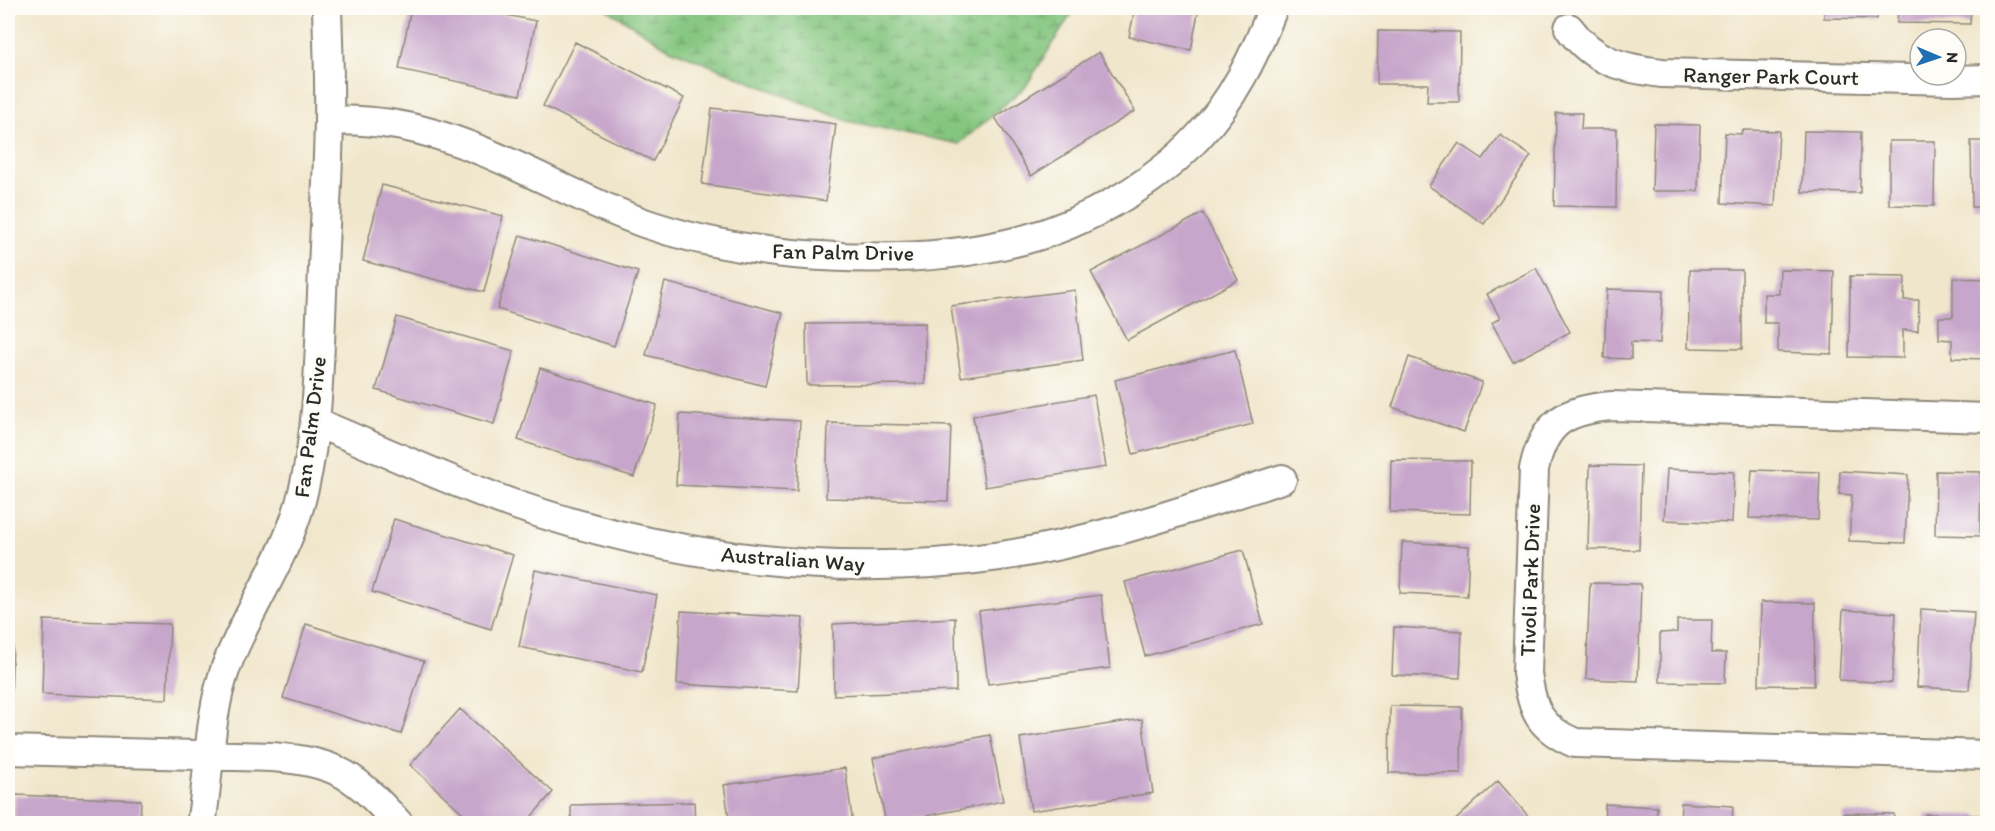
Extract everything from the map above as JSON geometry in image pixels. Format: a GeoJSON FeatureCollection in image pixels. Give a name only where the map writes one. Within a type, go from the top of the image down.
{"type":"FeatureCollection","features":[{"type":"Feature","properties":{"kind":"street","name":"Fan Palm Drive"},"geometry":{"type":"LineString","coordinates":[[201,824],[217,698],[226,669],[246,623],[288,540],[298,513],[310,460],[315,422],[329,120],[327,8]]}},
{"type":"Feature","properties":{"kind":"street","name":"Fan Palm Drive"},"geometry":{"type":"LineString","coordinates":[[329,120],[363,120],[420,130],[489,154],[644,223],[686,236],[729,245],[819,255],[903,256],[950,252],[1023,240],[1056,229],[1118,198],[1174,160],[1219,112],[1237,85],[1252,58],[1273,8]]}},
{"type":"Feature","properties":{"kind":"street","name":"Ranger Park Court"},"geometry":{"type":"LineString","coordinates":[[1569,28],[1580,42],[1605,60],[1662,73],[1988,80]]}},
{"type":"Feature","properties":{"kind":"street","name":"Tivoli Park Drive"},"geometry":{"type":"LineString","coordinates":[[1988,418],[1612,406],[1573,413],[1558,422],[1546,434],[1538,450],[1534,470],[1527,673],[1535,710],[1545,725],[1557,736],[1575,743],[1988,755]]}},
{"type":"Feature","properties":{"kind":"street","name":"Australian Way"},"geometry":{"type":"LineString","coordinates":[[315,422],[509,502],[612,534],[716,555],[820,564],[912,564],[1002,556],[1125,527],[1282,479]]}},
{"type":"Feature","properties":{"kind":"street"},"geometry":{"type":"LineString","coordinates":[[8,750],[294,759],[334,769],[350,777],[366,788],[399,824]]}},
{"type":"Feature","properties":{"kind":"green space"},"geometry":{"type":"Polygon","coordinates":[[[605,8],[1075,8],[1026,86],[959,144],[847,121],[668,48],[605,8]]]}},
{"type":"Feature","properties":{"kind":"building"},"geometry":{"type":"Polygon","coordinates":[[[411,8],[470,8],[536,21],[520,95],[399,69],[411,8]]]}},
{"type":"Feature","properties":{"kind":"building"},"geometry":{"type":"Polygon","coordinates":[[[1135,8],[1199,8],[1191,50],[1129,37],[1135,8]]]}},
{"type":"Feature","properties":{"kind":"building"},"geometry":{"type":"Polygon","coordinates":[[[1824,8],[1878,8],[1877,19],[1824,18],[1824,8]]]}},
{"type":"Feature","properties":{"kind":"building"},"geometry":{"type":"Polygon","coordinates":[[[1898,8],[1971,8],[1970,24],[1897,23],[1898,8]]]}},
{"type":"Feature","properties":{"kind":"building"},"geometry":{"type":"Polygon","coordinates":[[[1378,31],[1460,32],[1459,102],[1427,102],[1428,84],[1377,84],[1378,31]]]}},
{"type":"Feature","properties":{"kind":"building"},"geometry":{"type":"Polygon","coordinates":[[[575,42],[684,98],[653,161],[543,106],[575,42]]]}},
{"type":"Feature","properties":{"kind":"building"},"geometry":{"type":"Polygon","coordinates":[[[1099,52],[1135,111],[1031,176],[995,117],[1099,52]]]}},
{"type":"Feature","properties":{"kind":"building"},"geometry":{"type":"Polygon","coordinates":[[[712,108],[836,124],[826,201],[702,184],[712,108]]]}},
{"type":"Feature","properties":{"kind":"building"},"geometry":{"type":"Polygon","coordinates":[[[1556,113],[1582,113],[1581,129],[1617,129],[1616,207],[1554,206],[1556,113]]]}},
{"type":"Feature","properties":{"kind":"building"},"geometry":{"type":"Polygon","coordinates":[[[1654,124],[1700,125],[1698,191],[1652,191],[1654,124]]]}},
{"type":"Feature","properties":{"kind":"building"},"geometry":{"type":"Polygon","coordinates":[[[1742,130],[1779,131],[1775,206],[1722,203],[1725,133],[1741,134],[1742,130]]]}},
{"type":"Feature","properties":{"kind":"building"},"geometry":{"type":"Polygon","coordinates":[[[1804,131],[1861,132],[1860,193],[1802,192],[1804,131]]]}},
{"type":"Feature","properties":{"kind":"building"},"geometry":{"type":"Polygon","coordinates":[[[1500,135],[1531,156],[1484,224],[1429,186],[1459,143],[1483,159],[1500,135]]]}},
{"type":"Feature","properties":{"kind":"building"},"geometry":{"type":"Polygon","coordinates":[[[1889,141],[1935,141],[1934,206],[1889,205],[1889,141]]]}},
{"type":"Feature","properties":{"kind":"building"},"geometry":{"type":"Polygon","coordinates":[[[1971,141],[1988,141],[1988,207],[1972,207],[1971,141]]]}},
{"type":"Feature","properties":{"kind":"building"},"geometry":{"type":"Polygon","coordinates":[[[382,185],[503,216],[484,292],[363,261],[382,185]]]}},
{"type":"Feature","properties":{"kind":"building"},"geometry":{"type":"Polygon","coordinates":[[[1203,213],[1238,280],[1127,340],[1091,272],[1203,213]]]}},
{"type":"Feature","properties":{"kind":"building"},"geometry":{"type":"Polygon","coordinates":[[[520,235],[638,272],[614,346],[497,309],[520,235]]]}},
{"type":"Feature","properties":{"kind":"building"},"geometry":{"type":"Polygon","coordinates":[[[1536,268],[1570,332],[1513,362],[1492,323],[1500,318],[1487,294],[1536,268]]]}},
{"type":"Feature","properties":{"kind":"building"},"geometry":{"type":"Polygon","coordinates":[[[1690,270],[1742,270],[1742,349],[1688,348],[1690,270]]]}},
{"type":"Feature","properties":{"kind":"building"},"geometry":{"type":"Polygon","coordinates":[[[1780,270],[1834,271],[1832,354],[1778,352],[1778,323],[1764,323],[1764,294],[1779,294],[1780,270]]]}},
{"type":"Feature","properties":{"kind":"building"},"geometry":{"type":"Polygon","coordinates":[[[1850,276],[1905,277],[1904,300],[1919,300],[1918,331],[1903,330],[1903,358],[1849,357],[1850,276]]]}},
{"type":"Feature","properties":{"kind":"building"},"geometry":{"type":"Polygon","coordinates":[[[1953,278],[1988,279],[1988,359],[1952,358],[1952,340],[1939,339],[1939,317],[1953,317],[1953,278]]]}},
{"type":"Feature","properties":{"kind":"building"},"geometry":{"type":"Polygon","coordinates":[[[665,282],[783,313],[765,386],[646,355],[665,282]]]}},
{"type":"Feature","properties":{"kind":"building"},"geometry":{"type":"Polygon","coordinates":[[[1607,289],[1663,291],[1660,343],[1631,342],[1631,359],[1604,358],[1607,289]]]}},
{"type":"Feature","properties":{"kind":"building"},"geometry":{"type":"Polygon","coordinates":[[[1075,290],[1083,360],[961,377],[951,306],[1075,290]]]}},
{"type":"Feature","properties":{"kind":"building"},"geometry":{"type":"Polygon","coordinates":[[[397,317],[514,351],[494,424],[376,390],[397,317]]]}},
{"type":"Feature","properties":{"kind":"building"},"geometry":{"type":"Polygon","coordinates":[[[925,323],[925,384],[807,385],[806,324],[925,323]]]}},
{"type":"Feature","properties":{"kind":"building"},"geometry":{"type":"Polygon","coordinates":[[[1235,350],[1253,424],[1133,454],[1115,380],[1235,350]]]}},
{"type":"Feature","properties":{"kind":"building"},"geometry":{"type":"Polygon","coordinates":[[[1409,357],[1482,382],[1464,432],[1392,407],[1409,357]]]}},
{"type":"Feature","properties":{"kind":"building"},"geometry":{"type":"Polygon","coordinates":[[[540,368],[657,405],[634,477],[518,440],[540,368]]]}},
{"type":"Feature","properties":{"kind":"building"},"geometry":{"type":"Polygon","coordinates":[[[1094,395],[1106,467],[985,487],[973,416],[1094,395]]]}},
{"type":"Feature","properties":{"kind":"building"},"geometry":{"type":"Polygon","coordinates":[[[680,414],[800,421],[797,491],[676,485],[680,414]]]}},
{"type":"Feature","properties":{"kind":"building"},"geometry":{"type":"Polygon","coordinates":[[[828,423],[951,426],[948,501],[826,498],[828,423]]]}},
{"type":"Feature","properties":{"kind":"building"},"geometry":{"type":"Polygon","coordinates":[[[1391,460],[1471,461],[1470,514],[1390,512],[1391,460]]]}},
{"type":"Feature","properties":{"kind":"building"},"geometry":{"type":"Polygon","coordinates":[[[1590,465],[1641,466],[1639,550],[1588,549],[1590,465]]]}},
{"type":"Feature","properties":{"kind":"building"},"geometry":{"type":"Polygon","coordinates":[[[1667,469],[1734,472],[1732,523],[1664,520],[1667,469]]]}},
{"type":"Feature","properties":{"kind":"building"},"geometry":{"type":"Polygon","coordinates":[[[1752,470],[1820,472],[1818,520],[1749,518],[1752,470]]]}},
{"type":"Feature","properties":{"kind":"building"},"geometry":{"type":"Polygon","coordinates":[[[1840,471],[1908,475],[1905,543],[1849,541],[1852,495],[1839,494],[1840,471]]]}},
{"type":"Feature","properties":{"kind":"building"},"geometry":{"type":"Polygon","coordinates":[[[1936,471],[1981,472],[1980,536],[1935,535],[1936,471]]]}},
{"type":"Feature","properties":{"kind":"building"},"geometry":{"type":"Polygon","coordinates":[[[394,519],[513,555],[491,629],[372,592],[394,519]]]}},
{"type":"Feature","properties":{"kind":"building"},"geometry":{"type":"Polygon","coordinates":[[[1402,542],[1469,546],[1467,596],[1400,593],[1402,542]]]}},
{"type":"Feature","properties":{"kind":"building"},"geometry":{"type":"Polygon","coordinates":[[[1243,550],[1263,624],[1145,656],[1125,582],[1243,550]]]}},
{"type":"Feature","properties":{"kind":"building"},"geometry":{"type":"Polygon","coordinates":[[[535,570],[657,595],[642,672],[519,647],[535,570]]]}},
{"type":"Feature","properties":{"kind":"building"},"geometry":{"type":"Polygon","coordinates":[[[1590,583],[1641,584],[1638,681],[1586,679],[1590,583]]]}},
{"type":"Feature","properties":{"kind":"building"},"geometry":{"type":"Polygon","coordinates":[[[1101,595],[1110,668],[988,684],[979,611],[1101,595]]]}},
{"type":"Feature","properties":{"kind":"building"},"geometry":{"type":"Polygon","coordinates":[[[1761,602],[1815,603],[1814,686],[1759,685],[1761,602]]]}},
{"type":"Feature","properties":{"kind":"building"},"geometry":{"type":"Polygon","coordinates":[[[1921,609],[1974,612],[1969,690],[1917,687],[1921,609]]]}},
{"type":"Feature","properties":{"kind":"building"},"geometry":{"type":"Polygon","coordinates":[[[1843,610],[1896,613],[1892,683],[1839,680],[1843,610]]]}},
{"type":"Feature","properties":{"kind":"building"},"geometry":{"type":"Polygon","coordinates":[[[681,611],[803,618],[798,691],[677,684],[681,611]]]}},
{"type":"Feature","properties":{"kind":"building"},"geometry":{"type":"Polygon","coordinates":[[[8,618],[14,618],[11,695],[8,695],[8,618]]]}},
{"type":"Feature","properties":{"kind":"building"},"geometry":{"type":"Polygon","coordinates":[[[955,618],[956,691],[834,695],[833,624],[955,618]]]}},
{"type":"Feature","properties":{"kind":"building"},"geometry":{"type":"Polygon","coordinates":[[[44,620],[170,624],[167,699],[42,694],[44,620]]]}},
{"type":"Feature","properties":{"kind":"building"},"geometry":{"type":"Polygon","coordinates":[[[1677,620],[1712,620],[1711,653],[1726,653],[1725,683],[1660,682],[1660,633],[1677,632],[1677,620]]]}},
{"type":"Feature","properties":{"kind":"building"},"geometry":{"type":"Polygon","coordinates":[[[306,624],[424,661],[401,734],[283,698],[306,624]]]}},
{"type":"Feature","properties":{"kind":"building"},"geometry":{"type":"Polygon","coordinates":[[[1394,627],[1462,631],[1460,678],[1392,675],[1394,627]]]}},
{"type":"Feature","properties":{"kind":"building"},"geometry":{"type":"Polygon","coordinates":[[[1390,706],[1462,707],[1461,773],[1389,773],[1390,706]]]}},
{"type":"Feature","properties":{"kind":"building"},"geometry":{"type":"Polygon","coordinates":[[[460,709],[553,792],[525,824],[475,824],[410,765],[460,709]]]}},
{"type":"Feature","properties":{"kind":"building"},"geometry":{"type":"Polygon","coordinates":[[[1142,719],[1153,793],[1031,811],[1020,738],[1142,719]]]}},
{"type":"Feature","properties":{"kind":"building"},"geometry":{"type":"Polygon","coordinates":[[[990,735],[1003,801],[886,824],[873,758],[990,735]]]}},
{"type":"Feature","properties":{"kind":"building"},"geometry":{"type":"Polygon","coordinates":[[[845,768],[853,824],[730,824],[724,785],[845,768]]]}},
{"type":"Feature","properties":{"kind":"building"},"geometry":{"type":"Polygon","coordinates":[[[1498,781],[1535,824],[1451,824],[1498,781]]]}},
{"type":"Feature","properties":{"kind":"building"},"geometry":{"type":"Polygon","coordinates":[[[15,795],[141,800],[140,824],[14,824],[15,795]]]}},
{"type":"Feature","properties":{"kind":"building"},"geometry":{"type":"Polygon","coordinates":[[[694,802],[695,824],[571,824],[571,805],[694,802]]]}},
{"type":"Feature","properties":{"kind":"building"},"geometry":{"type":"Polygon","coordinates":[[[1681,803],[1733,806],[1732,824],[1680,824],[1681,803]]]}},
{"type":"Feature","properties":{"kind":"building"},"geometry":{"type":"Polygon","coordinates":[[[1605,804],[1657,807],[1656,824],[1604,824],[1605,804]]]}},
{"type":"Feature","properties":{"kind":"building"},"geometry":{"type":"Polygon","coordinates":[[[1843,813],[1894,814],[1894,824],[1843,824],[1843,813]]]}},
{"type":"Feature","properties":{"kind":"building"},"geometry":{"type":"Polygon","coordinates":[[[1925,814],[1978,815],[1978,824],[1925,824],[1925,814]]]}},
{"type":"Feature","properties":{"kind":"building"},"geometry":{"type":"Polygon","coordinates":[[[1761,820],[1813,820],[1813,824],[1761,824],[1761,820]]]}}]}
